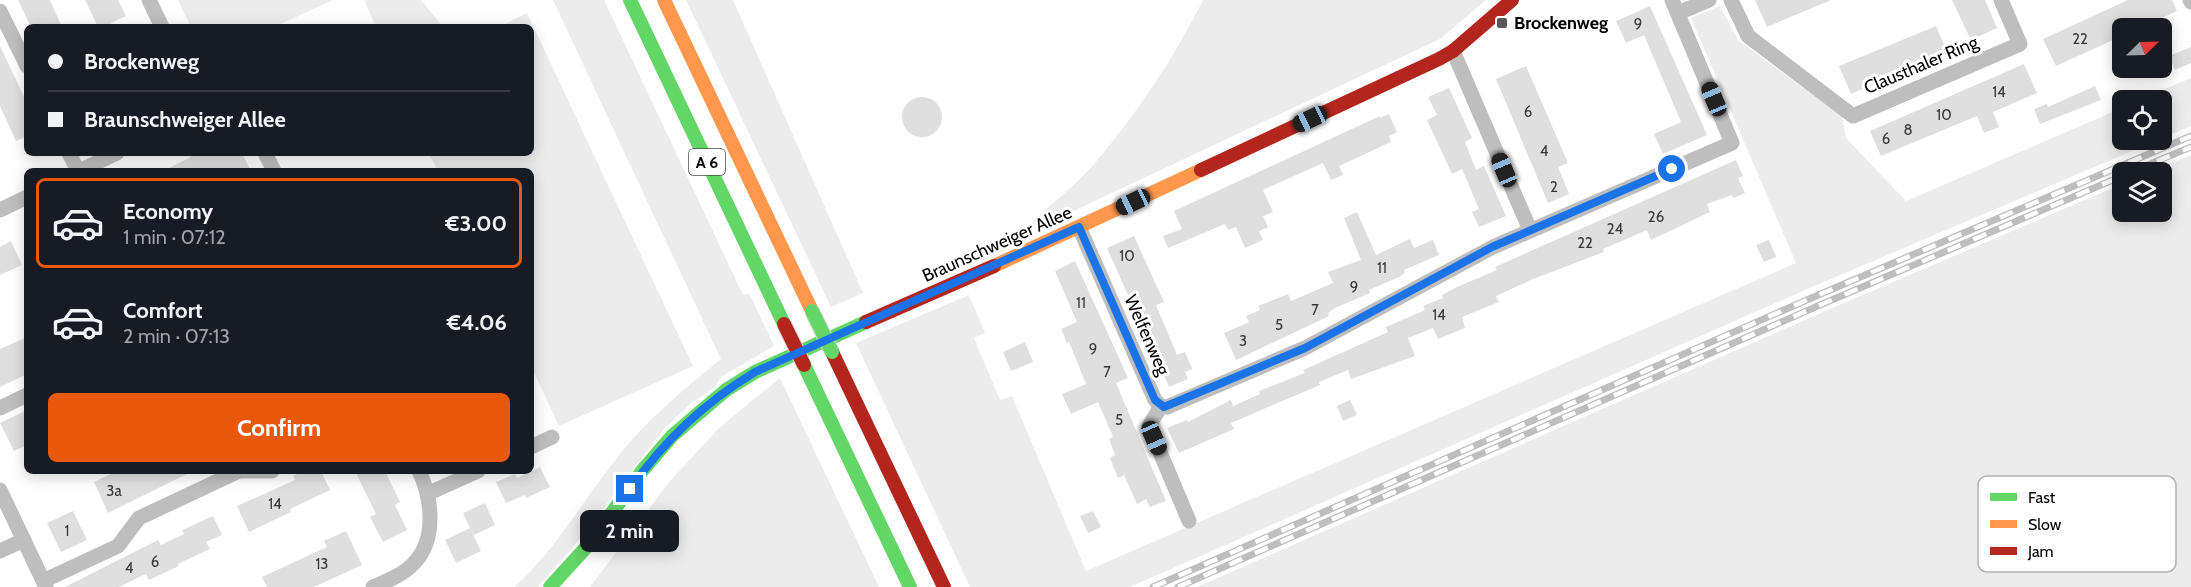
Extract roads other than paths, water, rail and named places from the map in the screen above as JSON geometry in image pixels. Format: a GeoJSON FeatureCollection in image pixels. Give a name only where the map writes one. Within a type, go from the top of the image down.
{"type":"FeatureCollection","features":[{"type":"Feature","properties":{"kind":"main road","name":"A 6"},"geometry":{"type":"LineString","coordinates":[[630,0],[910,587]]}},
{"type":"Feature","properties":{"kind":"main road","name":"A 6"},"geometry":{"type":"LineString","coordinates":[[664,0],[944,587]]}},
{"type":"Feature","properties":{"kind":"main road","name":"Braunschweiger Allee"},"geometry":{"type":"LineString","coordinates":[[550,587],[591,542],[642,471],[672,436],[726,390],[783,359],[1079,227],[1453,51],[1512,0]]}},
{"type":"Feature","properties":{"kind":"street"},"geometry":{"type":"LineString","coordinates":[[149,0],[161,24]]}},
{"type":"Feature","properties":{"kind":"street"},"geometry":{"type":"LineString","coordinates":[[1189,521],[1149,426],[1161,406],[1167,407],[1305,348],[1492,247],[1732,143],[1675,7],[1709,0]]}},
{"type":"Feature","properties":{"kind":"street","name":"Clausthaler Ring"},"geometry":{"type":"LineString","coordinates":[[1731,0],[1748,36],[1853,116],[2020,44],[2001,0]]}},
{"type":"Feature","properties":{"kind":"street"},"geometry":{"type":"LineString","coordinates":[[0,10],[24,60]]}},
{"type":"Feature","properties":{"kind":"street"},"geometry":{"type":"LineString","coordinates":[[1453,51],[1530,230]]}},
{"type":"Feature","properties":{"kind":"street"},"geometry":{"type":"LineString","coordinates":[[85,168],[111,156]]}},
{"type":"Feature","properties":{"kind":"street"},"geometry":{"type":"LineString","coordinates":[[0,210],[24,198]]}},
{"type":"Feature","properties":{"kind":"street","name":"Welfenweg"},"geometry":{"type":"LineString","coordinates":[[1079,227],[1155,400],[1161,406]]}},
{"type":"Feature","properties":{"kind":"street"},"geometry":{"type":"LineString","coordinates":[[0,408],[24,396]]}},
{"type":"Feature","properties":{"kind":"street"},"geometry":{"type":"LineString","coordinates":[[534,446],[552,437]]}},
{"type":"Feature","properties":{"kind":"street"},"geometry":{"type":"LineString","coordinates":[[0,490],[44,584],[118,546],[139,518],[233,474]]}},
{"type":"Feature","properties":{"kind":"street"},"geometry":{"type":"LineString","coordinates":[[373,587],[404,571],[414,563],[424,549],[429,533],[428,494],[419,474]]}},
{"type":"Feature","properties":{"kind":"street"},"geometry":{"type":"LineString","coordinates":[[428,494],[471,474]]}},
{"type":"Feature","properties":{"kind":"street"},"geometry":{"type":"LineString","coordinates":[[0,551],[24,540]]}},
{"type":"Feature","properties":{"kind":"railway"},"geometry":{"type":"LineString","coordinates":[[1153,587],[1816,296],[2191,136]]}},
{"type":"Feature","properties":{"kind":"railway"},"geometry":{"type":"LineString","coordinates":[[2155,162],[2191,147]]}},
{"type":"Feature","properties":{"kind":"railway"},"geometry":{"type":"LineString","coordinates":[[1178,587],[1820,305],[2112,180]]}},
{"type":"Feature","properties":{"kind":"place","name":"Brockenweg"},"geometry":{"type":"Point","coordinates":[1502,23]}}]}
